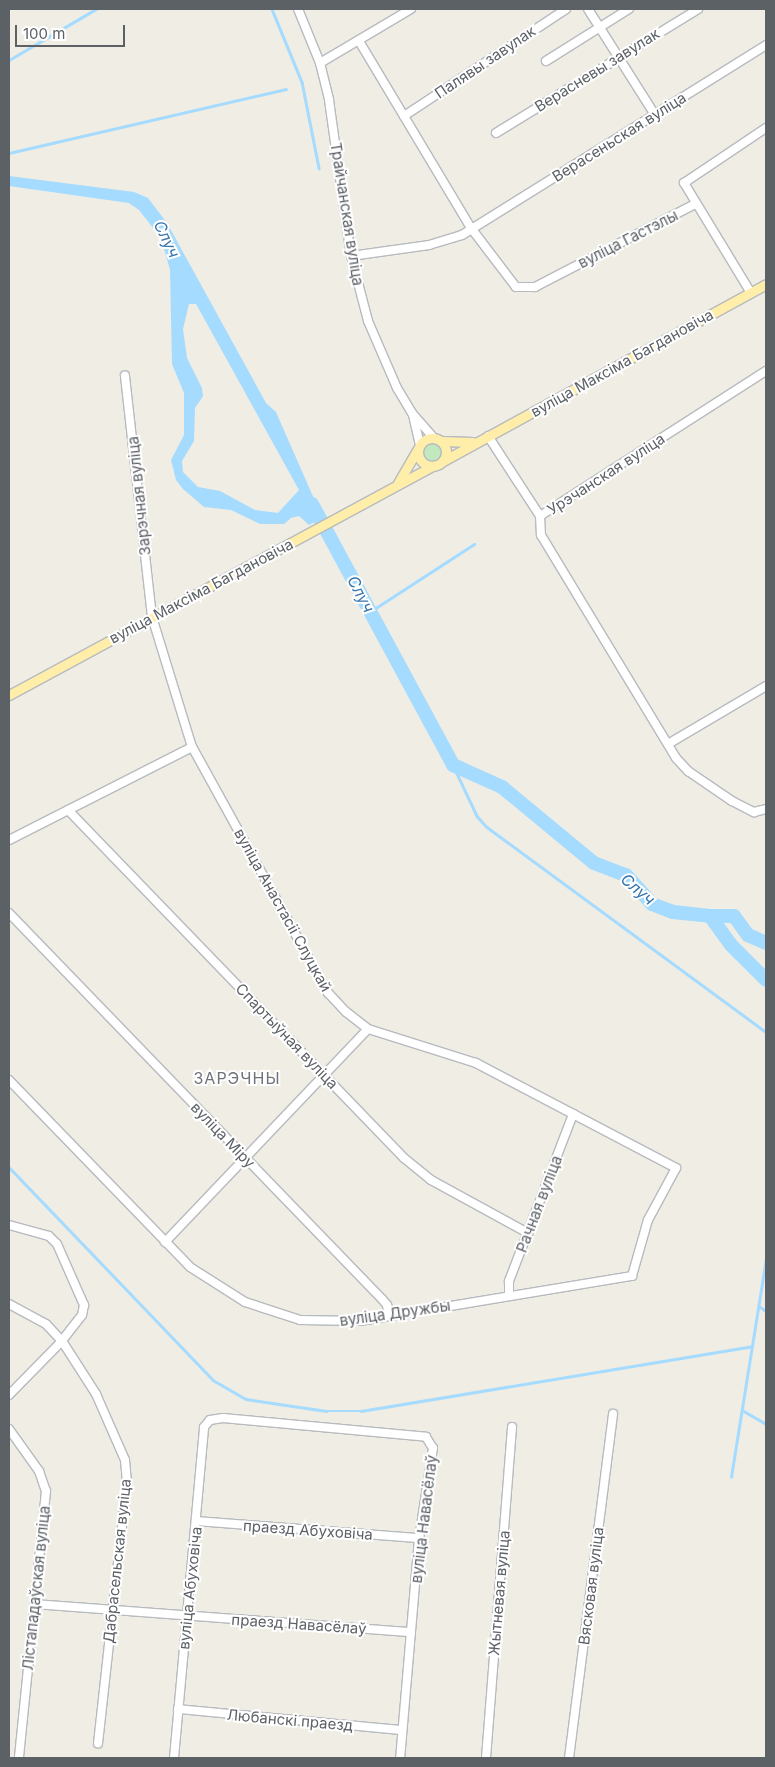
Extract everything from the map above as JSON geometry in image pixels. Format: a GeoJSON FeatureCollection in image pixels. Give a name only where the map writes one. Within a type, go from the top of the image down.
{"type":"FeatureCollection","features":[{"type":"Feature","properties":{"kind":"main road","name":"вуліца Максіма Багдановіча"},"geometry":{"type":"LineString","coordinates":[[443,461],[766,284]]}},
{"type":"Feature","properties":{"kind":"main road","name":"вуліца Максіма Багдановіча"},"geometry":{"type":"LineString","coordinates":[[437,439],[479,441]]}},
{"type":"Feature","properties":{"kind":"main road"},"geometry":{"type":"LineString","coordinates":[[437,439],[446,451],[443,461],[433,466],[422,461],[419,447],[437,439]]}},
{"type":"Feature","properties":{"kind":"main road","name":"вуліца Максіма Багдановіча"},"geometry":{"type":"LineString","coordinates":[[394,488],[408,471],[419,447]]}},
{"type":"Feature","properties":{"kind":"main road","name":"вуліца Максіма Багдановіча"},"geometry":{"type":"LineString","coordinates":[[9,695],[433,466]]}},
{"type":"Feature","properties":{"kind":"street","name":"Трайчанская вуліца"},"geometry":{"type":"LineString","coordinates":[[298,9],[320,63],[330,109],[351,256],[368,321],[412,413],[419,447]]}},
{"type":"Feature","properties":{"kind":"street"},"geometry":{"type":"LineString","coordinates":[[320,63],[411,9]]}},
{"type":"Feature","properties":{"kind":"street","name":"Палявы завулак"},"geometry":{"type":"LineString","coordinates":[[404,116],[566,9]]}},
{"type":"Feature","properties":{"kind":"street"},"geometry":{"type":"LineString","coordinates":[[588,9],[655,116]]}},
{"type":"Feature","properties":{"kind":"street"},"geometry":{"type":"LineString","coordinates":[[546,60],[629,9]]}},
{"type":"Feature","properties":{"kind":"street","name":"Верасневы завулак"},"geometry":{"type":"LineString","coordinates":[[496,133],[698,9]]}},
{"type":"Feature","properties":{"kind":"street"},"geometry":{"type":"LineString","coordinates":[[359,41],[471,228]]}},
{"type":"Feature","properties":{"kind":"street","name":"Верасеньская вуліца"},"geometry":{"type":"LineString","coordinates":[[351,256],[443,242],[471,228],[655,116],[766,45]]}},
{"type":"Feature","properties":{"kind":"street","name":"вуліца Гастэлы"},"geometry":{"type":"LineString","coordinates":[[471,228],[508,280],[516,287],[526,289],[695,204],[684,183],[766,128]]}},
{"type":"Feature","properties":{"kind":"street"},"geometry":{"type":"LineString","coordinates":[[695,204],[750,293]]}},
{"type":"Feature","properties":{"kind":"street","name":"Урэчанская вуліца"},"geometry":{"type":"LineString","coordinates":[[766,371],[540,516],[541,535],[668,744],[688,771],[732,801],[754,812],[766,809]]}},
{"type":"Feature","properties":{"kind":"street","name":"Зарэчная вуліца"},"geometry":{"type":"LineString","coordinates":[[125,376],[152,617],[192,747]]}},
{"type":"Feature","properties":{"kind":"street","name":"Трайчанская вуліца"},"geometry":{"type":"LineString","coordinates":[[412,413],[437,439]]}},
{"type":"Feature","properties":{"kind":"street"},"geometry":{"type":"LineString","coordinates":[[488,436],[540,516]]}},
{"type":"Feature","properties":{"kind":"street"},"geometry":{"type":"LineString","coordinates":[[668,744],[766,686]]}},
{"type":"Feature","properties":{"kind":"street"},"geometry":{"type":"LineString","coordinates":[[9,840],[192,747]]}},
{"type":"Feature","properties":{"kind":"street","name":"вуліца Анастасіі Слуцкай"},"geometry":{"type":"LineString","coordinates":[[192,747],[328,992],[346,1012],[368,1029],[476,1063],[676,1168],[648,1220],[632,1276]]}},
{"type":"Feature","properties":{"kind":"street","name":"Спартыўная вуліца"},"geometry":{"type":"LineString","coordinates":[[68,810],[325,1074],[404,1158],[432,1180],[528,1233]]}},
{"type":"Feature","properties":{"kind":"street","name":"вуліца Міру"},"geometry":{"type":"LineString","coordinates":[[9,913],[387,1305],[389,1316]]}},
{"type":"Feature","properties":{"kind":"street"},"geometry":{"type":"LineString","coordinates":[[165,1242],[368,1029]]}},
{"type":"Feature","properties":{"kind":"street","name":"вуліца Дружбы"},"geometry":{"type":"LineString","coordinates":[[9,1080],[165,1242],[214,1285],[271,1313],[330,1322],[389,1316],[509,1294],[632,1276]]}},
{"type":"Feature","properties":{"kind":"street","name":"Рачная вуліца"},"geometry":{"type":"LineString","coordinates":[[509,1294],[509,1281],[573,1114]]}},
{"type":"Feature","properties":{"kind":"street"},"geometry":{"type":"LineString","coordinates":[[9,1225],[49,1236],[65,1259],[84,1305],[82,1315],[62,1341],[9,1395]]}},
{"type":"Feature","properties":{"kind":"street","name":"Дабрасельская вуліца"},"geometry":{"type":"LineString","coordinates":[[9,1304],[46,1324],[62,1341],[96,1394],[126,1460],[127,1481],[98,1743]]}},
{"type":"Feature","properties":{"kind":"street","name":"Вясковая вуліца"},"geometry":{"type":"LineString","coordinates":[[569,1758],[613,1414]]}},
{"type":"Feature","properties":{"kind":"street","name":"вуліца Абуховіча"},"geometry":{"type":"LineString","coordinates":[[174,1758],[197,1522],[204,1427],[210,1420]]}},
{"type":"Feature","properties":{"kind":"street","name":"вуліца Навасёлаў"},"geometry":{"type":"LineString","coordinates":[[210,1420],[426,1437],[433,1448],[419,1538],[400,1758]]}},
{"type":"Feature","properties":{"kind":"street","name":"Жытневая вуліца"},"geometry":{"type":"LineString","coordinates":[[486,1758],[512,1427]]}},
{"type":"Feature","properties":{"kind":"street","name":"Лістападаўская вуліца"},"geometry":{"type":"LineString","coordinates":[[9,1429],[39,1471],[46,1491],[18,1758]]}},
{"type":"Feature","properties":{"kind":"street","name":"праезд Абуховіча"},"geometry":{"type":"LineString","coordinates":[[197,1522],[419,1538]]}},
{"type":"Feature","properties":{"kind":"street","name":"праезд Навасёлаў"},"geometry":{"type":"LineString","coordinates":[[35,1604],[411,1632]]}},
{"type":"Feature","properties":{"kind":"street","name":"Любанскі праезд"},"geometry":{"type":"LineString","coordinates":[[178,1709],[402,1730]]}},
{"type":"Feature","properties":{"kind":"green space"},"geometry":{"type":"Polygon","coordinates":[[[432,441],[439,444],[442,451],[439,458],[432,461],[425,458],[422,451],[425,444],[432,441]]]}},
{"type":"Feature","properties":{"kind":"water"},"geometry":{"type":"Polygon","coordinates":[[[9,176],[134,192],[148,198],[167,223],[266,403],[276,412],[315,501],[326,516],[309,525],[299,516],[291,518],[284,524],[260,524],[231,510],[204,507],[183,489],[176,480],[171,460],[184,435],[184,393],[172,364],[170,270],[161,238],[139,210],[129,203],[9,186],[9,176]],[[189,304],[183,329],[187,358],[202,388],[203,396],[195,408],[194,441],[182,461],[183,472],[198,487],[220,491],[255,510],[278,513],[299,490],[196,304],[189,304]]]}},
{"type":"Feature","properties":{"kind":"waterway"},"geometry":{"type":"LineString","coordinates":[[9,60],[96,9]]}},
{"type":"Feature","properties":{"kind":"waterway"},"geometry":{"type":"LineString","coordinates":[[272,9],[302,82],[319,168]]}},
{"type":"Feature","properties":{"kind":"waterway"},"geometry":{"type":"LineString","coordinates":[[9,153],[286,89]]}},
{"type":"Feature","properties":{"kind":"waterway","name":"Случ"},"geometry":{"type":"LineString","coordinates":[[312,504],[453,765],[502,787],[594,863],[626,875],[652,904],[673,912],[710,916],[731,945],[766,980]]}},
{"type":"Feature","properties":{"kind":"waterway"},"geometry":{"type":"LineString","coordinates":[[371,611],[474,544]]}},
{"type":"Feature","properties":{"kind":"waterway"},"geometry":{"type":"LineString","coordinates":[[453,765],[477,816],[487,827],[766,1032]]}},
{"type":"Feature","properties":{"kind":"waterway"},"geometry":{"type":"LineString","coordinates":[[710,916],[734,916],[748,935],[766,943]]}},
{"type":"Feature","properties":{"kind":"waterway"},"geometry":{"type":"LineString","coordinates":[[9,1167],[213,1380],[246,1399],[326,1411],[361,1411],[752,1346]]}},
{"type":"Feature","properties":{"kind":"waterway"},"geometry":{"type":"LineString","coordinates":[[731,1477],[766,1258]]}},
{"type":"Feature","properties":{"kind":"waterway"},"geometry":{"type":"LineString","coordinates":[[759,1306],[766,1311]]}},
{"type":"Feature","properties":{"kind":"waterway"},"geometry":{"type":"LineString","coordinates":[[742,1410],[766,1424]]}},
{"type":"Feature","properties":{"kind":"district","name":"ЗАРЭЧНЫ"},"geometry":{"type":"Point","coordinates":[237,1078]}}]}
